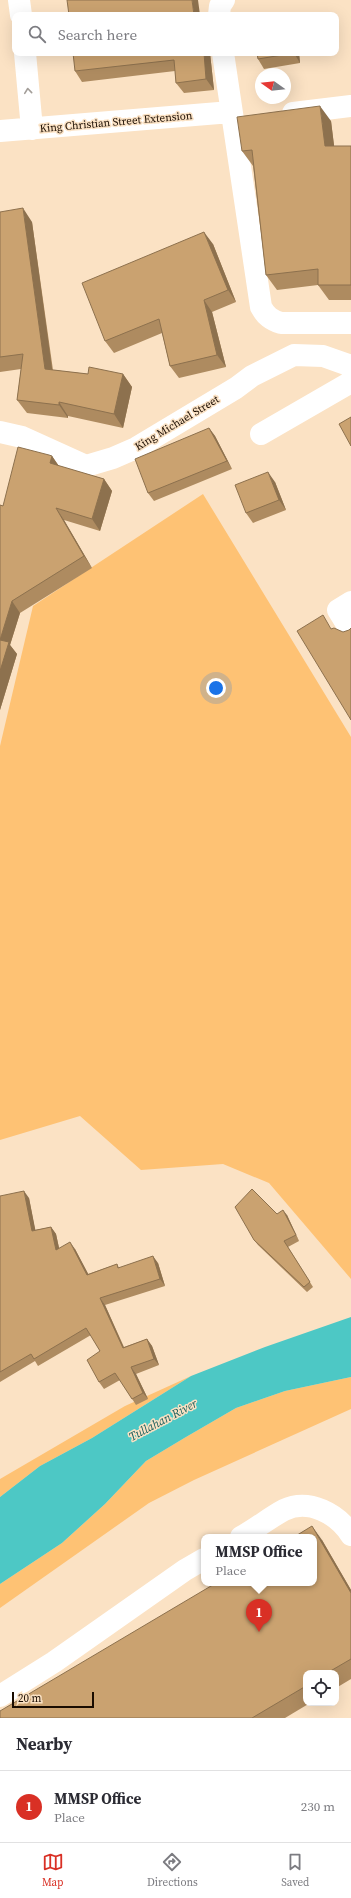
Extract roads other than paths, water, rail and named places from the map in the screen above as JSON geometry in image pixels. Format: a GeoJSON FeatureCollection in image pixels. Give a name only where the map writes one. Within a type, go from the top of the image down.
{"type":"FeatureCollection","features":[{"type":"Feature","properties":{"kind":"street"},"geometry":{"type":"LineString","coordinates":[[19,0],[21,12]]}},
{"type":"Feature","properties":{"kind":"street"},"geometry":{"type":"LineString","coordinates":[[219,12],[220,6],[224,0]]}},
{"type":"Feature","properties":{"kind":"street"},"geometry":{"type":"LineString","coordinates":[[24,56],[32,130]]}},
{"type":"Feature","properties":{"kind":"street"},"geometry":{"type":"LineString","coordinates":[[223,56],[261,307],[266,315],[272,320],[281,323],[351,324]]}},
{"type":"Feature","properties":{"kind":"street","name":"King Christian Street Extension"},"geometry":{"type":"LineString","coordinates":[[0,131],[232,116],[264,117],[351,106]]}},
{"type":"Feature","properties":{"kind":"street","name":"King Michael Street"},"geometry":{"type":"LineString","coordinates":[[0,432],[22,437],[86,466],[113,458],[136,448],[236,388],[252,376],[294,354],[323,356],[351,366]]}},
{"type":"Feature","properties":{"kind":"street"},"geometry":{"type":"LineString","coordinates":[[261,434],[351,382]]}},
{"type":"Feature","properties":{"kind":"street"},"geometry":{"type":"LineString","coordinates":[[351,602],[338,610],[351,632]]}},
{"type":"Feature","properties":{"kind":"street"},"geometry":{"type":"LineString","coordinates":[[246,1534],[285,1510],[302,1506],[317,1508],[333,1515],[351,1535]]}},
{"type":"Feature","properties":{"kind":"street"},"geometry":{"type":"LineString","coordinates":[[0,1696],[54,1662],[185,1570],[201,1561]]}},
{"type":"Feature","properties":{"kind":"water","name":"Tullahan River"},"geometry":{"type":"Polygon","coordinates":[[[351,1317],[351,1377],[285,1391],[236,1408],[186,1437],[146,1461],[105,1504],[62,1543],[0,1584],[0,1497],[40,1466],[92,1438],[191,1376],[265,1347],[351,1317]]]}},
{"type":"Feature","properties":{"kind":"place","name":"MMSP Office"},"geometry":{"type":"Point","coordinates":[259,1632]}}]}
